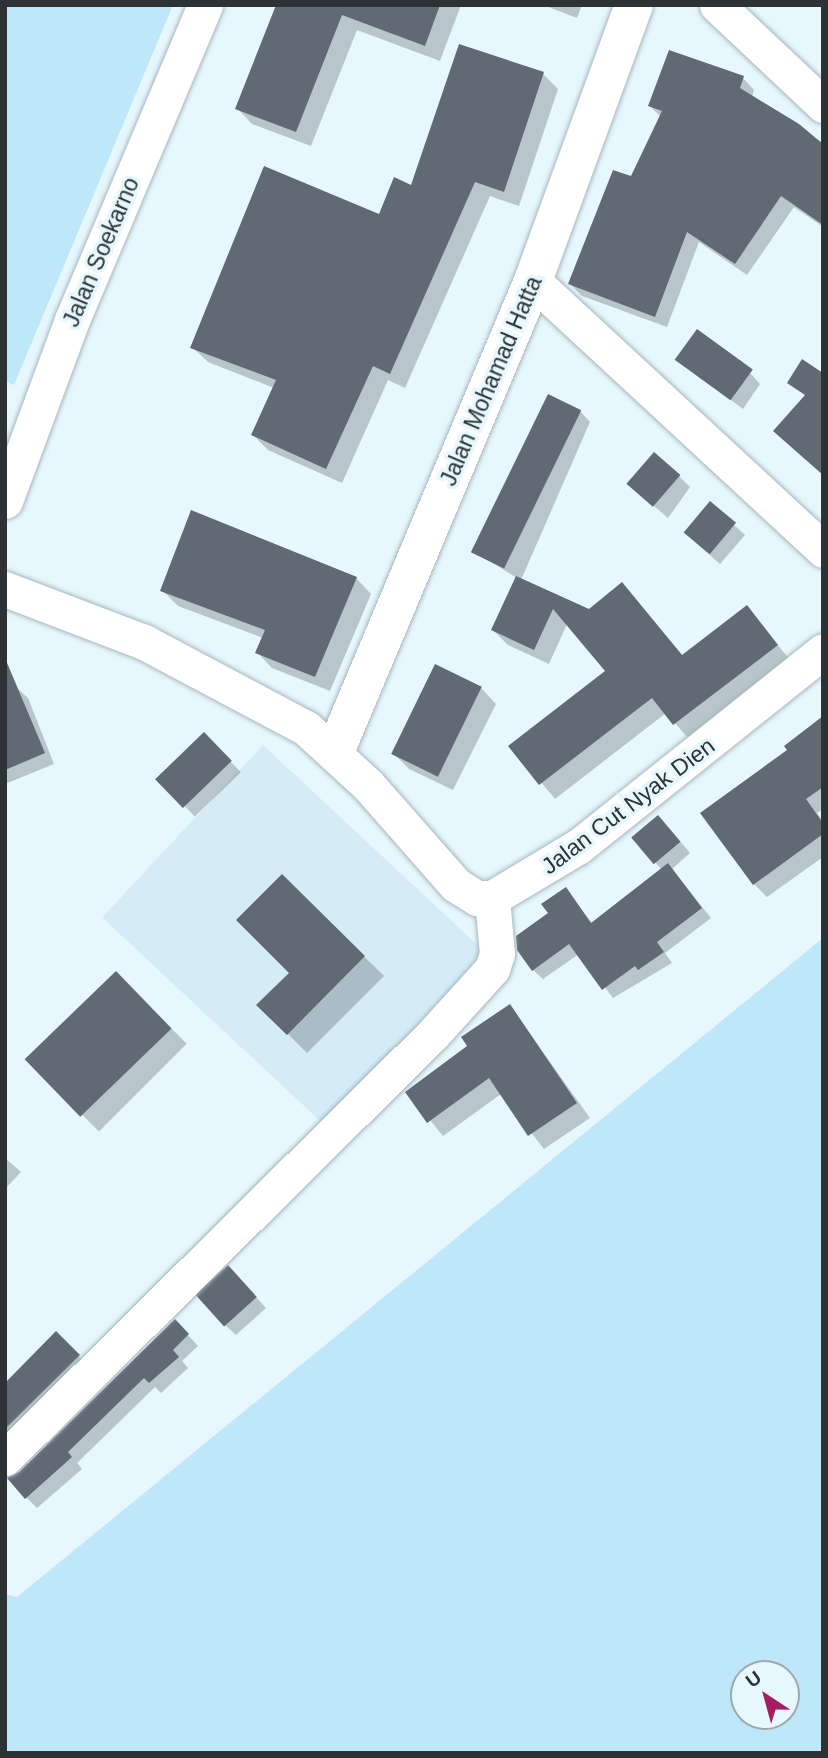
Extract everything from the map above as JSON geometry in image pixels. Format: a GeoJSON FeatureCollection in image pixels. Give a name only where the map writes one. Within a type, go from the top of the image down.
{"type":"FeatureCollection","features":[{"type":"Feature","properties":{"kind":"street","name":"Jalan Soekarno"},"geometry":{"type":"LineString","coordinates":[[5,501],[72,320],[205,5]]}},
{"type":"Feature","properties":{"kind":"street","name":"Jalan Mohamad Hatta"},"geometry":{"type":"LineString","coordinates":[[335,752],[533,281],[634,5]]}},
{"type":"Feature","properties":{"kind":"street"},"geometry":{"type":"LineString","coordinates":[[718,5],[823,104]]}},
{"type":"Feature","properties":{"kind":"street"},"geometry":{"type":"LineString","coordinates":[[533,281],[823,550]]}},
{"type":"Feature","properties":{"kind":"street"},"geometry":{"type":"LineString","coordinates":[[5,589],[144,642],[222,680],[306,728],[335,752],[456,885],[477,898],[492,898],[497,954],[492,969],[433,1034],[5,1458]]}},
{"type":"Feature","properties":{"kind":"street","name":"Jalan Cut Nyak Dien"},"geometry":{"type":"LineString","coordinates":[[492,898],[579,846],[823,651]]}},
{"type":"Feature","properties":{"kind":"shaded area"},"geometry":{"type":"Polygon","coordinates":[[[5,5],[173,5],[14,385],[5,381],[5,5]]]}},
{"type":"Feature","properties":{"kind":"shaded area"},"geometry":{"type":"Polygon","coordinates":[[[263,745],[489,956],[328,1128],[102,918],[263,745]]]}},
{"type":"Feature","properties":{"kind":"shaded area"},"geometry":{"type":"Polygon","coordinates":[[[823,938],[823,1753],[5,1753],[5,1594],[17,1597],[823,938]]]}},
{"type":"Feature","properties":{"kind":"building"},"geometry":{"type":"Polygon","coordinates":[[[276,5],[440,5],[425,46],[342,15],[296,132],[235,109],[276,5]]]}},
{"type":"Feature","properties":{"kind":"building"},"geometry":{"type":"Polygon","coordinates":[[[459,44],[544,72],[504,192],[475,182],[390,374],[373,366],[326,469],[251,435],[276,380],[190,348],[264,166],[379,214],[394,177],[411,185],[459,44]]]}},
{"type":"Feature","properties":{"kind":"building"},"geometry":{"type":"Polygon","coordinates":[[[669,50],[744,76],[740,88],[799,124],[823,144],[823,225],[781,196],[735,264],[687,232],[655,317],[568,284],[613,170],[631,176],[662,111],[648,106],[669,50]]]}},
{"type":"Feature","properties":{"kind":"building"},"geometry":{"type":"Polygon","coordinates":[[[697,329],[753,370],[730,400],[675,360],[697,329]]]}},
{"type":"Feature","properties":{"kind":"building"},"geometry":{"type":"Polygon","coordinates":[[[802,359],[823,373],[823,475],[773,431],[805,395],[787,383],[802,359]]]}},
{"type":"Feature","properties":{"kind":"building"},"geometry":{"type":"Polygon","coordinates":[[[548,394],[581,410],[504,568],[471,552],[548,394]]]}},
{"type":"Feature","properties":{"kind":"building"},"geometry":{"type":"Polygon","coordinates":[[[654,452],[680,475],[653,507],[626,484],[654,452]]]}},
{"type":"Feature","properties":{"kind":"building"},"geometry":{"type":"Polygon","coordinates":[[[710,501],[736,523],[710,554],[684,532],[710,501]]]}},
{"type":"Feature","properties":{"kind":"building"},"geometry":{"type":"Polygon","coordinates":[[[191,510],[357,577],[315,677],[255,653],[265,630],[160,591],[191,510]]]}},
{"type":"Feature","properties":{"kind":"building"},"geometry":{"type":"Polygon","coordinates":[[[516,576],[589,609],[622,582],[682,655],[747,605],[778,645],[673,725],[652,698],[539,785],[508,746],[605,671],[553,609],[534,650],[491,630],[516,576]]]}},
{"type":"Feature","properties":{"kind":"building"},"geometry":{"type":"Polygon","coordinates":[[[5,658],[45,753],[5,770],[5,658]]]}},
{"type":"Feature","properties":{"kind":"building"},"geometry":{"type":"Polygon","coordinates":[[[435,664],[482,687],[438,777],[391,754],[435,664]]]}},
{"type":"Feature","properties":{"kind":"building"},"geometry":{"type":"Polygon","coordinates":[[[823,716],[823,787],[806,799],[823,823],[823,834],[753,885],[700,813],[787,750],[784,746],[823,716]]]}},
{"type":"Feature","properties":{"kind":"building"},"geometry":{"type":"Polygon","coordinates":[[[204,732],[232,761],[183,808],[155,779],[204,732]]]}},
{"type":"Feature","properties":{"kind":"building"},"geometry":{"type":"Polygon","coordinates":[[[658,815],[680,842],[654,864],[631,837],[658,815]]]}},
{"type":"Feature","properties":{"kind":"building"},"geometry":{"type":"Polygon","coordinates":[[[668,863],[702,908],[657,942],[664,952],[638,970],[635,966],[602,990],[569,944],[532,971],[517,950],[516,936],[548,913],[541,904],[566,887],[591,923],[668,863]]]}},
{"type":"Feature","properties":{"kind":"building"},"geometry":{"type":"Polygon","coordinates":[[[282,874],[365,956],[287,1035],[256,1005],[289,973],[236,920],[282,874]]]}},
{"type":"Feature","properties":{"kind":"building"},"geometry":{"type":"Polygon","coordinates":[[[116,971],[172,1029],[80,1117],[25,1059],[116,971]]]}},
{"type":"Feature","properties":{"kind":"building"},"geometry":{"type":"Polygon","coordinates":[[[510,1004],[577,1103],[528,1136],[489,1078],[427,1123],[405,1092],[467,1046],[461,1037],[510,1004]]]}},
{"type":"Feature","properties":{"kind":"building"},"geometry":{"type":"Polygon","coordinates":[[[228,1265],[257,1297],[224,1326],[195,1294],[228,1265]]]}},
{"type":"Feature","properties":{"kind":"building"},"geometry":{"type":"Polygon","coordinates":[[[175,1319],[189,1334],[173,1350],[179,1357],[149,1383],[144,1378],[68,1452],[72,1457],[25,1499],[7,1478],[19,1472],[175,1319]]]}},
{"type":"Feature","properties":{"kind":"building"},"geometry":{"type":"Polygon","coordinates":[[[56,1331],[80,1355],[5,1429],[5,1383],[56,1331]]]}}]}
